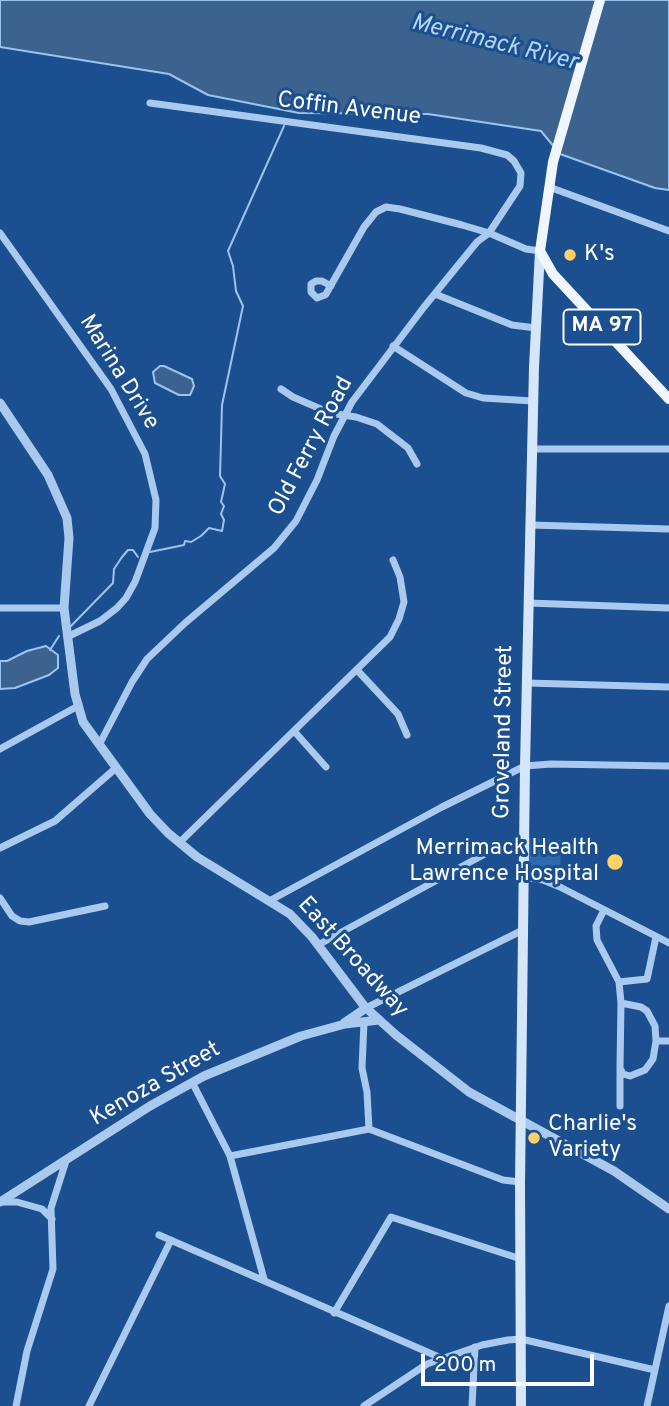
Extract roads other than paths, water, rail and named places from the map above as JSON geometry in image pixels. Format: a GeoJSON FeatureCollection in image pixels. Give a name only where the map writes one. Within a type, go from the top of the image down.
{"type":"FeatureCollection","features":[{"type":"Feature","properties":{"kind":"main road","name":"Groveland Street"},"geometry":{"type":"LineString","coordinates":[[522,1406],[520,1182],[524,766],[533,401],[540,251],[553,163],[600,0]]}},
{"type":"Feature","properties":{"kind":"main road","name":"MA 97"},"geometry":{"type":"LineString","coordinates":[[540,251],[553,274],[669,399]]}},
{"type":"Feature","properties":{"kind":"street","name":"Coffin Avenue"},"geometry":{"type":"LineString","coordinates":[[150,103],[481,148],[507,155],[514,161],[521,173],[520,186]]}},
{"type":"Feature","properties":{"kind":"street","name":"Old Ferry Road"},"geometry":{"type":"LineString","coordinates":[[99,745],[132,682],[157,648],[274,548],[296,521],[344,416],[393,346],[477,242],[489,233],[520,186]]}},
{"type":"Feature","properties":{"kind":"street"},"geometry":{"type":"LineString","coordinates":[[549,187],[669,231]]}},
{"type":"Feature","properties":{"kind":"street"},"geometry":{"type":"LineString","coordinates":[[331,286],[364,227],[376,212],[386,207],[489,233],[526,249],[540,251]]}},
{"type":"Feature","properties":{"kind":"street","name":"Marina Drive"},"geometry":{"type":"LineString","coordinates":[[0,233],[119,403],[145,454],[156,500],[153,534],[126,598],[109,615],[67,638]]}},
{"type":"Feature","properties":{"kind":"street"},"geometry":{"type":"LineString","coordinates":[[435,294],[512,326],[536,328]]}},
{"type":"Feature","properties":{"kind":"street"},"geometry":{"type":"LineString","coordinates":[[393,346],[466,393],[489,398],[533,401]]}},
{"type":"Feature","properties":{"kind":"street"},"geometry":{"type":"LineString","coordinates":[[281,389],[330,413],[377,424],[408,448],[417,464]]}},
{"type":"Feature","properties":{"kind":"street","name":"East Broadway"},"geometry":{"type":"LineString","coordinates":[[0,403],[48,475],[65,513],[69,538],[64,608],[78,706],[87,728],[150,814],[197,857],[290,914],[318,945],[366,1008],[469,1092],[614,1171],[669,1209]]}},
{"type":"Feature","properties":{"kind":"street"},"geometry":{"type":"LineString","coordinates":[[532,449],[669,449]]}},
{"type":"Feature","properties":{"kind":"street"},"geometry":{"type":"LineString","coordinates":[[530,525],[669,529]]}},
{"type":"Feature","properties":{"kind":"street"},"geometry":{"type":"LineString","coordinates":[[179,843],[384,644],[399,619],[404,595],[393,561]]}},
{"type":"Feature","properties":{"kind":"street"},"geometry":{"type":"LineString","coordinates":[[528,603],[669,608]]}},
{"type":"Feature","properties":{"kind":"street"},"geometry":{"type":"LineString","coordinates":[[0,608],[64,608]]}},
{"type":"Feature","properties":{"kind":"street"},"geometry":{"type":"LineString","coordinates":[[357,670],[398,713],[407,735]]}},
{"type":"Feature","properties":{"kind":"street"},"geometry":{"type":"LineString","coordinates":[[527,683],[669,687]]}},
{"type":"Feature","properties":{"kind":"street"},"geometry":{"type":"LineString","coordinates":[[0,749],[78,706]]}},
{"type":"Feature","properties":{"kind":"street"},"geometry":{"type":"LineString","coordinates":[[294,731],[326,767]]}},
{"type":"Feature","properties":{"kind":"street"},"geometry":{"type":"LineString","coordinates":[[271,900],[442,807],[524,766],[669,766]]}},
{"type":"Feature","properties":{"kind":"street"},"geometry":{"type":"LineString","coordinates":[[0,848],[55,821],[116,768]]}},
{"type":"Feature","properties":{"kind":"street"},"geometry":{"type":"LineString","coordinates":[[318,945],[494,849],[524,843]]}},
{"type":"Feature","properties":{"kind":"street"},"geometry":{"type":"LineString","coordinates":[[523,877],[543,880],[669,943]]}},
{"type":"Feature","properties":{"kind":"street"},"geometry":{"type":"LineString","coordinates":[[0,898],[12,916],[29,922],[105,906]]}},
{"type":"Feature","properties":{"kind":"street"},"geometry":{"type":"LineString","coordinates":[[604,910],[596,926],[597,940],[619,982],[620,1106]]}},
{"type":"Feature","properties":{"kind":"street"},"geometry":{"type":"LineString","coordinates":[[366,1008],[523,930]]}},
{"type":"Feature","properties":{"kind":"street"},"geometry":{"type":"LineString","coordinates":[[619,982],[648,979],[656,937]]}},
{"type":"Feature","properties":{"kind":"street"},"geometry":{"type":"LineString","coordinates":[[620,1068],[623,1074],[630,1076],[645,1070],[653,1059],[656,1041],[655,1026],[647,1011],[635,1004],[621,1003]]}},
{"type":"Feature","properties":{"kind":"street","name":"Kenoza Street"},"geometry":{"type":"LineString","coordinates":[[343,1024],[366,1008]]}},
{"type":"Feature","properties":{"kind":"street","name":"Kenoza Street"},"geometry":{"type":"LineString","coordinates":[[0,1202],[192,1082],[282,1043],[343,1024],[379,1020]]}},
{"type":"Feature","properties":{"kind":"street"},"geometry":{"type":"LineString","coordinates":[[364,1022],[362,1068],[367,1092],[369,1129]]}},
{"type":"Feature","properties":{"kind":"street"},"geometry":{"type":"LineString","coordinates":[[656,1041],[669,1041]]}},
{"type":"Feature","properties":{"kind":"street"},"geometry":{"type":"LineString","coordinates":[[192,1082],[230,1156],[264,1279]]}},
{"type":"Feature","properties":{"kind":"street"},"geometry":{"type":"LineString","coordinates":[[230,1156],[369,1129],[503,1181],[520,1182]]}},
{"type":"Feature","properties":{"kind":"street"},"geometry":{"type":"LineString","coordinates":[[16,1406],[27,1351],[53,1269],[52,1203],[66,1161]]}},
{"type":"Feature","properties":{"kind":"street"},"geometry":{"type":"LineString","coordinates":[[0,1202],[17,1202],[42,1209],[52,1219]]}},
{"type":"Feature","properties":{"kind":"street"},"geometry":{"type":"LineString","coordinates":[[334,1313],[391,1217],[521,1259]]}},
{"type":"Feature","properties":{"kind":"street"},"geometry":{"type":"LineString","coordinates":[[159,1235],[442,1358]]}},
{"type":"Feature","properties":{"kind":"street"},"geometry":{"type":"LineString","coordinates":[[89,1406],[171,1240]]}},
{"type":"Feature","properties":{"kind":"street"},"geometry":{"type":"LineString","coordinates":[[647,1406],[669,1306]]}},
{"type":"Feature","properties":{"kind":"street"},"geometry":{"type":"LineString","coordinates":[[364,1406],[442,1358],[475,1347],[521,1339],[655,1370]]}},
{"type":"Feature","properties":{"kind":"street"},"geometry":{"type":"LineString","coordinates":[[472,1406],[475,1347]]}},
{"type":"Feature","properties":{"kind":"water","name":"Merrimack River"},"geometry":{"type":"Polygon","coordinates":[[[0,0],[669,0],[669,190],[655,188],[560,154],[541,131],[428,114],[299,113],[208,95],[169,74],[0,47],[0,0]]]}},
{"type":"Feature","properties":{"kind":"water"},"geometry":{"type":"Polygon","coordinates":[[[160,366],[192,379],[194,386],[190,395],[179,395],[155,383],[153,372],[160,366]]]}},
{"type":"Feature","properties":{"kind":"water"},"geometry":{"type":"Polygon","coordinates":[[[46,646],[58,655],[58,668],[49,675],[15,688],[0,689],[0,661],[7,661],[27,651],[46,646]]]}},
{"type":"Feature","properties":{"kind":"waterway"},"geometry":{"type":"LineString","coordinates":[[150,552],[184,545],[185,541],[191,542],[209,528],[222,531],[224,520],[221,514],[224,506],[221,502],[225,484],[220,476],[222,405],[243,306],[236,291],[228,251],[284,126]]}},
{"type":"Feature","properties":{"kind":"waterway"},"geometry":{"type":"LineString","coordinates":[[71,626],[113,583],[114,569],[128,550],[133,550],[138,557]]}},
{"type":"Feature","properties":{"kind":"waterway"},"geometry":{"type":"LineString","coordinates":[[50,650],[59,636]]}},
{"type":"Feature","properties":{"kind":"place","name":"K's"},"geometry":{"type":"Point","coordinates":[570,255]}},
{"type":"Feature","properties":{"kind":"place","name":"Merrimack Health Lawrence Hospital"},"geometry":{"type":"Point","coordinates":[615,862]}},
{"type":"Feature","properties":{"kind":"place","name":"Charlie's Variety"},"geometry":{"type":"Point","coordinates":[534,1138]}}]}
